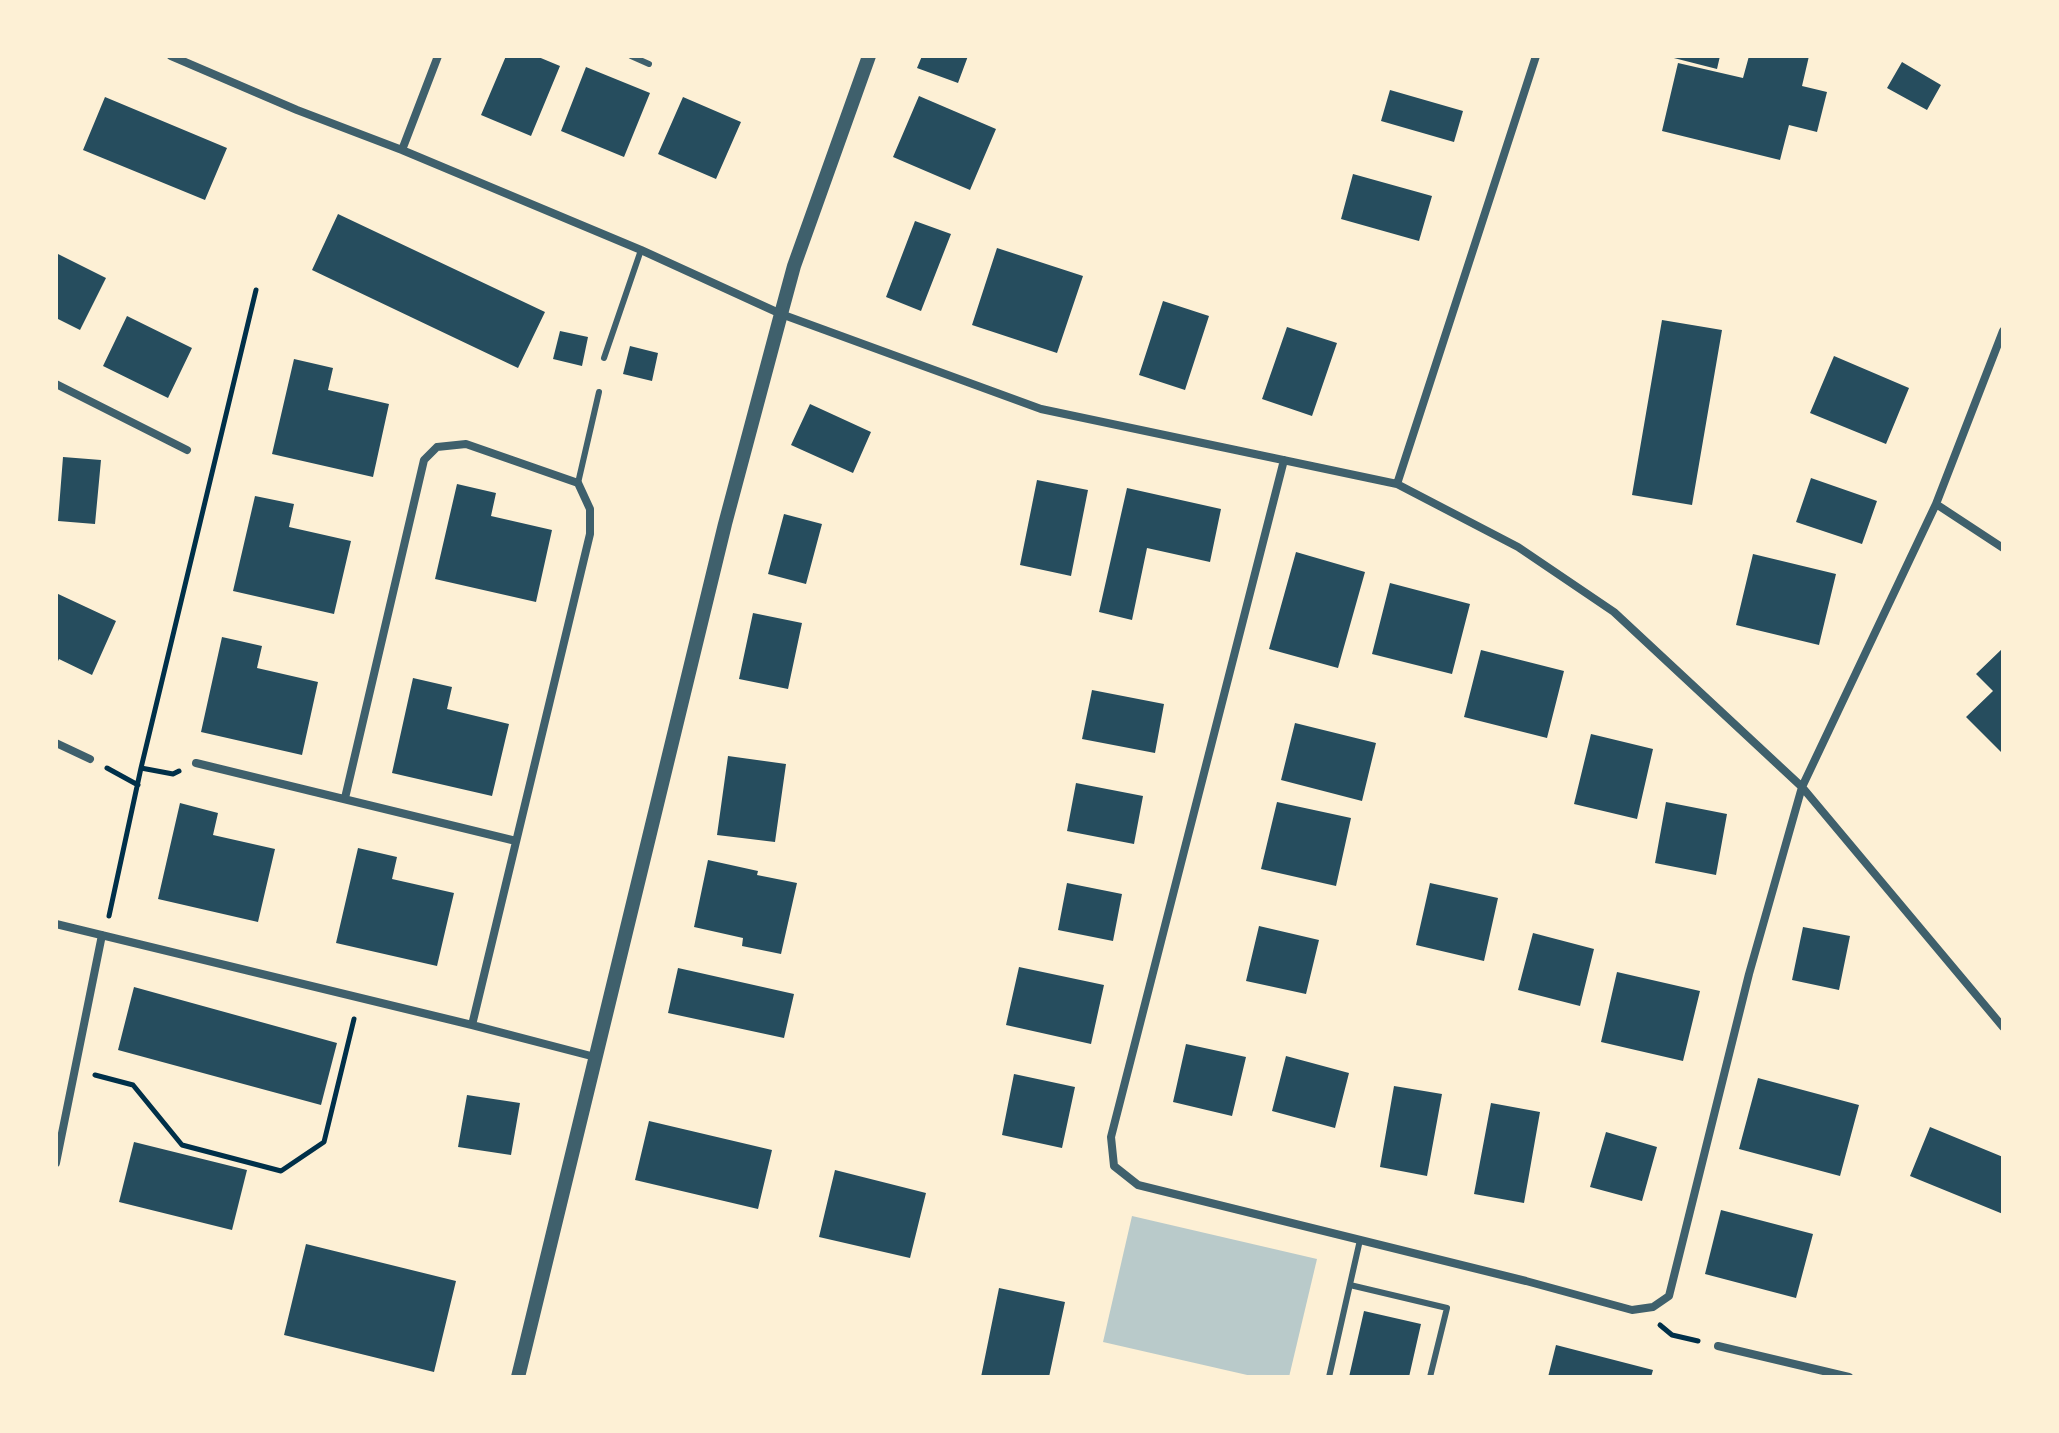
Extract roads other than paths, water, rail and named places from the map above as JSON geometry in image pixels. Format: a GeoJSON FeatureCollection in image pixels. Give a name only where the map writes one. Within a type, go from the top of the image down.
{"type":"FeatureCollection","features":[{"type":"Feature","properties":{"kind":"street"},"geometry":{"type":"LineString","coordinates":[[171,56],[641,250],[781,314],[1041,409],[1397,484],[1518,547],[1614,612],[1802,787],[2003,1027]]}},
{"type":"Feature","properties":{"kind":"street"},"geometry":{"type":"LineString","coordinates":[[402,150],[438,56]]}},
{"type":"Feature","properties":{"kind":"street"},"geometry":{"type":"LineString","coordinates":[[518,1377],[725,524],[794,266],[869,56]]}},
{"type":"Feature","properties":{"kind":"street"},"geometry":{"type":"LineString","coordinates":[[1397,484],[1536,56]]}},
{"type":"Feature","properties":{"kind":"street"},"geometry":{"type":"LineString","coordinates":[[1284,460],[1111,1137],[1114,1166],[1138,1185],[1632,1310],[1653,1307],[1669,1296],[1749,974],[1802,787],[1936,504],[2003,331]]}},
{"type":"Feature","properties":{"kind":"street"},"geometry":{"type":"LineString","coordinates":[[56,384],[187,450]]}},
{"type":"Feature","properties":{"kind":"street"},"geometry":{"type":"LineString","coordinates":[[345,798],[424,460],[437,447],[466,444],[578,483],[590,509],[590,534],[472,1025]]}},
{"type":"Feature","properties":{"kind":"street"},"geometry":{"type":"LineString","coordinates":[[1936,504],[2003,548]]}},
{"type":"Feature","properties":{"kind":"street"},"geometry":{"type":"LineString","coordinates":[[56,743],[90,759]]}},
{"type":"Feature","properties":{"kind":"street"},"geometry":{"type":"LineString","coordinates":[[196,763],[516,841]]}},
{"type":"Feature","properties":{"kind":"street"},"geometry":{"type":"LineString","coordinates":[[56,924],[595,1057]]}},
{"type":"Feature","properties":{"kind":"street"},"geometry":{"type":"LineString","coordinates":[[56,1163],[102,935]]}},
{"type":"Feature","properties":{"kind":"street"},"geometry":{"type":"LineString","coordinates":[[1718,1346],[1849,1377]]}},
{"type":"Feature","properties":{"kind":"lane"},"geometry":{"type":"LineString","coordinates":[[631,56],[649,64]]}},
{"type":"Feature","properties":{"kind":"lane"},"geometry":{"type":"LineString","coordinates":[[604,358],[641,250]]}},
{"type":"Feature","properties":{"kind":"lane"},"geometry":{"type":"LineString","coordinates":[[578,483],[599,392]]}},
{"type":"Feature","properties":{"kind":"lane"},"geometry":{"type":"LineString","coordinates":[[1329,1377],[1360,1240]]}},
{"type":"Feature","properties":{"kind":"lane"},"geometry":{"type":"LineString","coordinates":[[1350,1285],[1447,1308],[1430,1377]]}}]}
